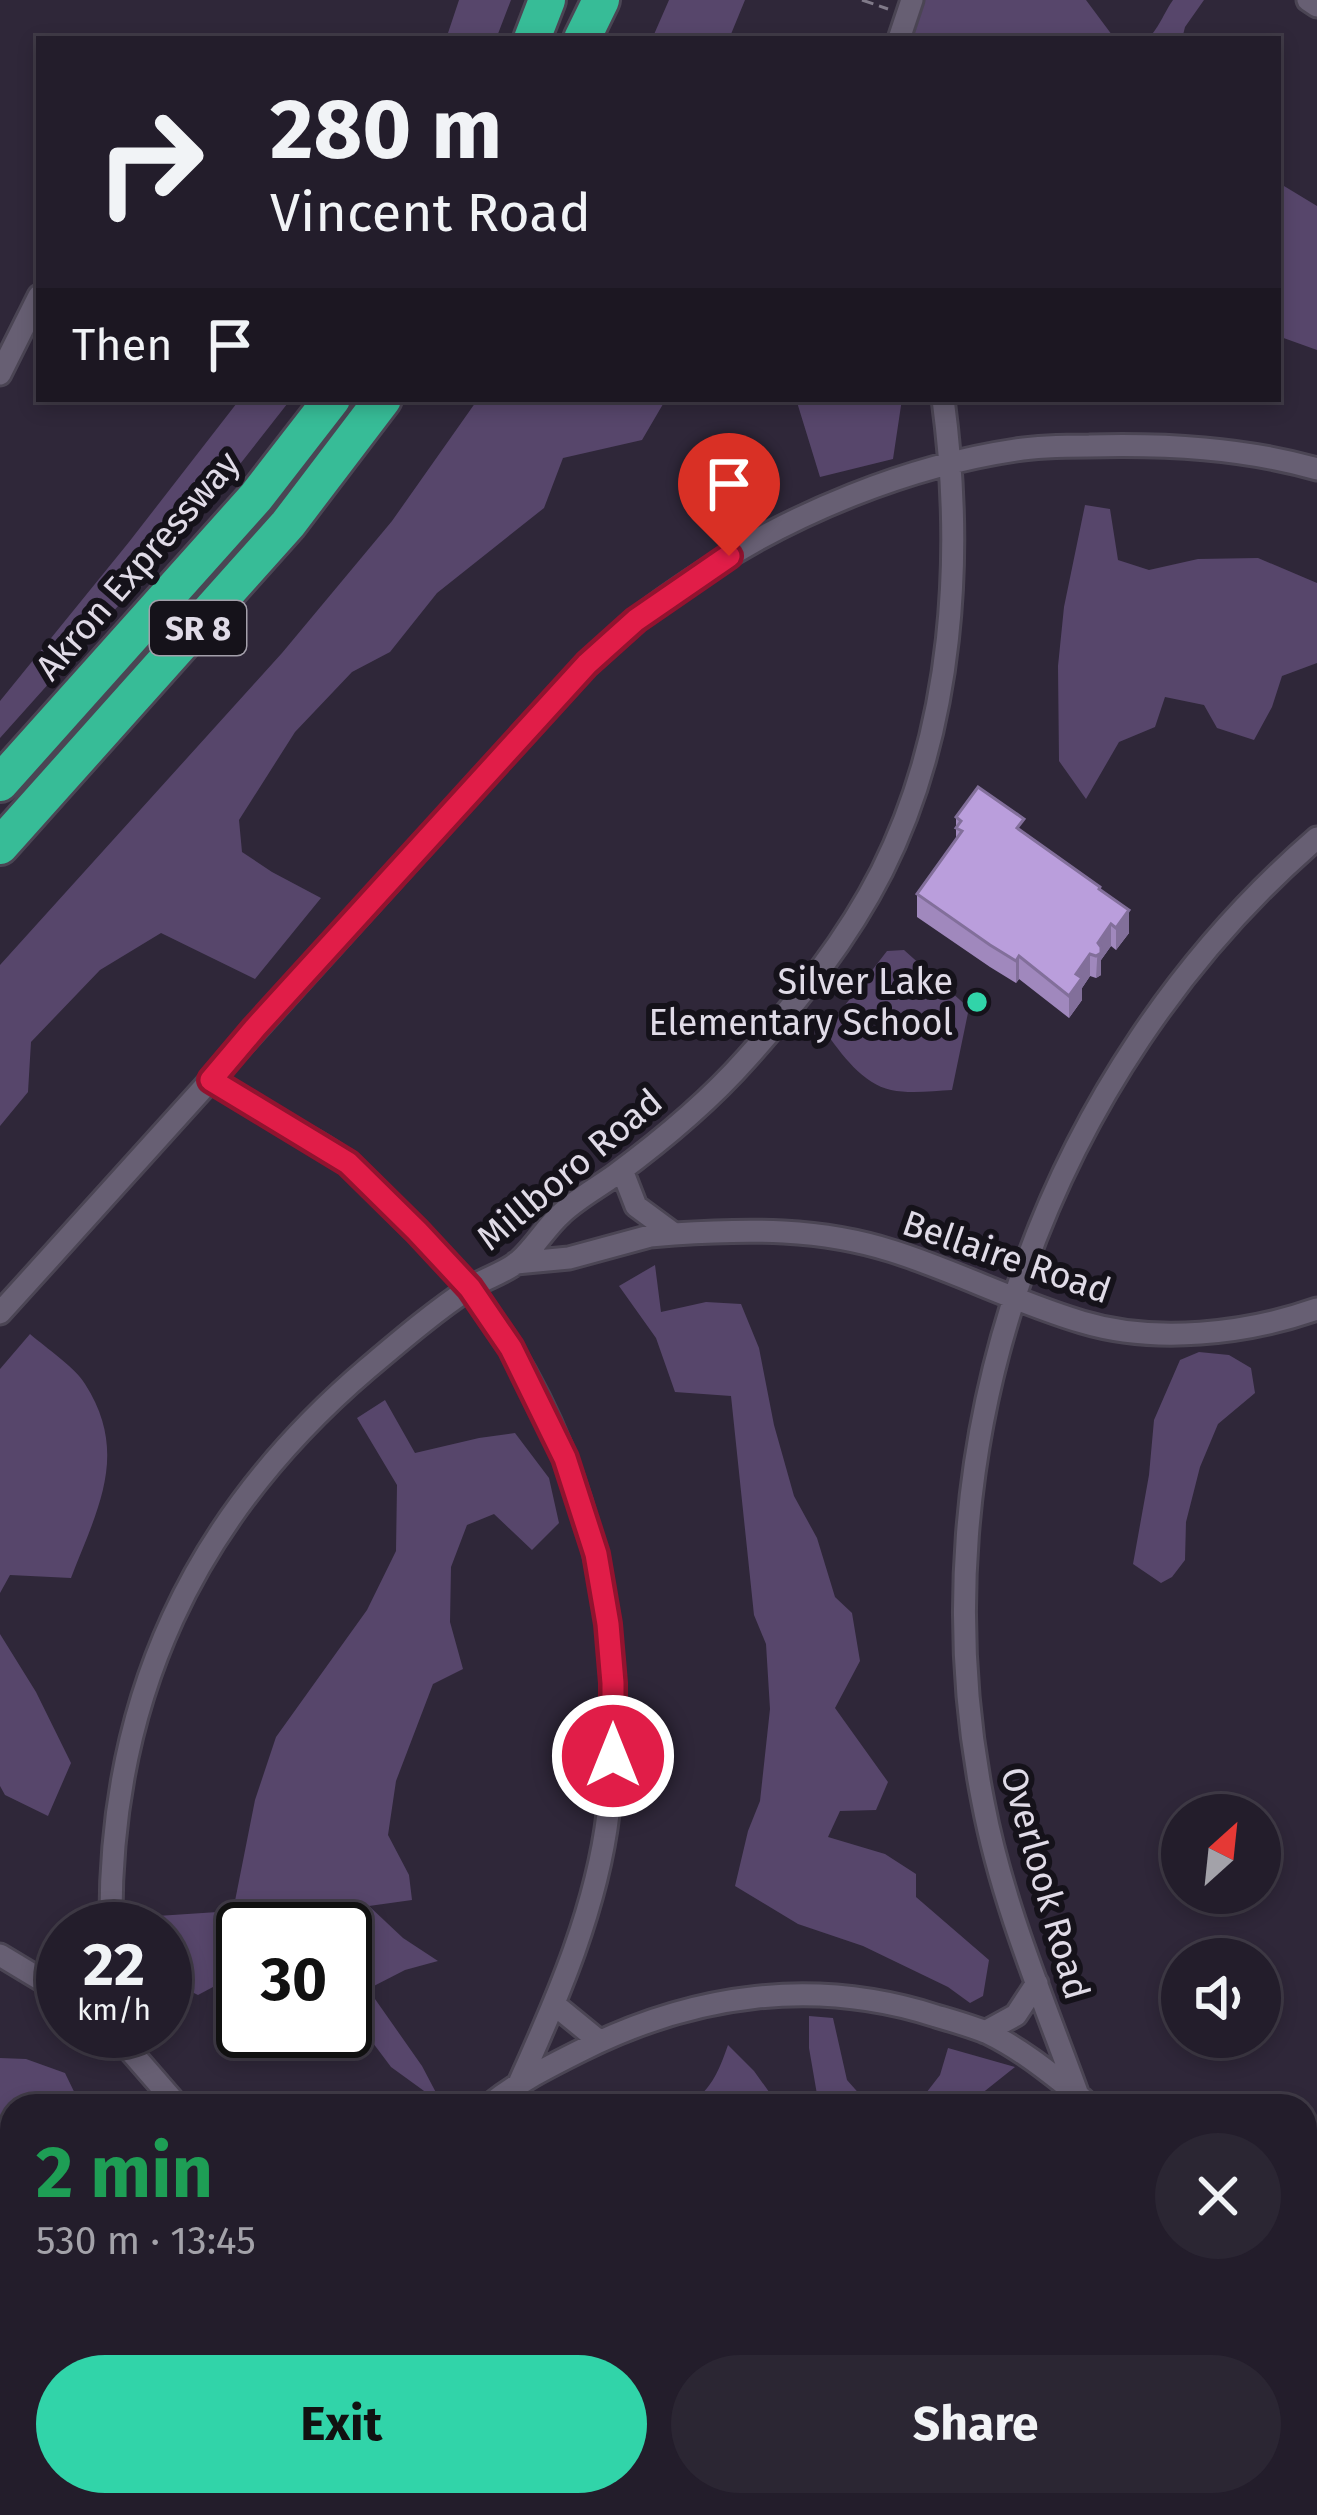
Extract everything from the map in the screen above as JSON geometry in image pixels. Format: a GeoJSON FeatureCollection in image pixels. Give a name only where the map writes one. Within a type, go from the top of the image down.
{"type":"FeatureCollection","features":[{"type":"Feature","properties":{"kind":"highway"},"geometry":{"type":"LineString","coordinates":[[533,36],[547,0]]}},
{"type":"Feature","properties":{"kind":"highway"},"geometry":{"type":"LineString","coordinates":[[583,36],[601,0]]}},
{"type":"Feature","properties":{"kind":"highway","name":"Akron Expressway"},"geometry":{"type":"LineString","coordinates":[[0,783],[256,496],[330,402]]}},
{"type":"Feature","properties":{"kind":"highway","name":"SR 8"},"geometry":{"type":"LineString","coordinates":[[0,846],[288,524],[381,402]]}},
{"type":"Feature","properties":{"kind":"street"},"geometry":{"type":"LineString","coordinates":[[900,36],[912,0]]}},
{"type":"Feature","properties":{"kind":"street"},"geometry":{"type":"LineString","coordinates":[[1308,0],[1317,6]]}},
{"type":"Feature","properties":{"kind":"street"},"geometry":{"type":"LineString","coordinates":[[0,374],[36,302]]}},
{"type":"Feature","properties":{"kind":"street","name":"Millboro Road"},"geometry":{"type":"LineString","coordinates":[[112,1902],[113,1833],[126,1753],[153,1663],[187,1589],[241,1501],[302,1429],[370,1366],[470,1288],[516,1263],[560,1214],[622,1170],[711,1094],[778,1024],[843,938],[882,871],[922,771],[944,660],[954,536],[943,402]]}},
{"type":"Feature","properties":{"kind":"street"},"geometry":{"type":"LineString","coordinates":[[0,1313],[554,699],[623,631],[676,590],[752,542],[820,509],[951,464],[1017,450],[1141,444],[1225,451],[1317,469]]}},
{"type":"Feature","properties":{"kind":"street","name":"Overlook Road"},"geometry":{"type":"LineString","coordinates":[[1082,2094],[1006,1892],[983,1804],[965,1678],[965,1557],[986,1394],[1013,1296],[1043,1216],[1068,1160],[1121,1066],[1214,940],[1317,838]]}},
{"type":"Feature","properties":{"kind":"street"},"geometry":{"type":"LineString","coordinates":[[211,1080],[348,1163],[470,1288],[511,1348],[565,1458],[596,1554],[613,1683],[608,1815],[582,1923],[555,2005],[520,2080]]}},
{"type":"Feature","properties":{"kind":"street"},"geometry":{"type":"LineString","coordinates":[[622,1170],[635,1206],[674,1234]]}},
{"type":"Feature","properties":{"kind":"street","name":"Bellaire Road"},"geometry":{"type":"LineString","coordinates":[[516,1263],[569,1258],[650,1237],[747,1229],[814,1234],[892,1251],[1096,1325],[1178,1334],[1232,1329],[1317,1309]]}},
{"type":"Feature","properties":{"kind":"street"},"geometry":{"type":"LineString","coordinates":[[0,1954],[36,1977]]}},
{"type":"Feature","properties":{"kind":"street"},"geometry":{"type":"LineString","coordinates":[[985,2032],[1016,2015],[1037,1983]]}},
{"type":"Feature","properties":{"kind":"street"},"geometry":{"type":"LineString","coordinates":[[503,2094],[520,2080],[640,2023],[682,2010],[780,1993],[864,1998],[985,2032],[1026,2054],[1076,2094]]}},
{"type":"Feature","properties":{"kind":"street"},"geometry":{"type":"LineString","coordinates":[[555,2005],[599,2041]]}},
{"type":"Feature","properties":{"kind":"street"},"geometry":{"type":"LineString","coordinates":[[136,2058],[167,2094]]}},
{"type":"Feature","properties":{"kind":"path"},"geometry":{"type":"LineString","coordinates":[[862,0],[877,4]]}},
{"type":"Feature","properties":{"kind":"shaded area"},"geometry":{"type":"Polygon","coordinates":[[[459,0],[511,0],[497,36],[447,36],[459,0]]]}},
{"type":"Feature","properties":{"kind":"shaded area"},"geometry":{"type":"Polygon","coordinates":[[[669,0],[745,0],[730,36],[653,36],[669,0]]]}},
{"type":"Feature","properties":{"kind":"shaded area"},"geometry":{"type":"Polygon","coordinates":[[[917,0],[1086,0],[1113,36],[905,36],[917,0]]]}},
{"type":"Feature","properties":{"kind":"shaded area"},"geometry":{"type":"Polygon","coordinates":[[[1173,0],[1204,0],[1183,36],[1150,36],[1173,0]]]}},
{"type":"Feature","properties":{"kind":"shaded area"},"geometry":{"type":"Polygon","coordinates":[[[1281,180],[1317,206],[1317,350],[1281,337],[1281,180]]]}},
{"type":"Feature","properties":{"kind":"shaded area"},"geometry":{"type":"Polygon","coordinates":[[[238,402],[289,402],[204,510],[0,738],[0,701],[238,402]]]}},
{"type":"Feature","properties":{"kind":"shaded area"},"geometry":{"type":"Polygon","coordinates":[[[476,402],[664,402],[642,440],[563,458],[544,508],[437,593],[390,652],[352,672],[295,732],[239,820],[242,852],[321,898],[255,979],[161,933],[100,970],[31,1042],[28,1092],[0,1126],[0,965],[282,653],[392,521],[476,402]]]}},
{"type":"Feature","properties":{"kind":"shaded area"},"geometry":{"type":"Polygon","coordinates":[[[797,402],[902,402],[893,459],[820,477],[797,402]]]}},
{"type":"Feature","properties":{"kind":"shaded area"},"geometry":{"type":"Polygon","coordinates":[[[1085,505],[1110,509],[1118,560],[1149,570],[1198,559],[1258,558],[1317,583],[1317,663],[1282,676],[1254,740],[1217,728],[1204,705],[1165,697],[1155,727],[1119,742],[1086,799],[1059,761],[1058,666],[1064,607],[1085,505]]]}},
{"type":"Feature","properties":{"kind":"shaded area"},"geometry":{"type":"Polygon","coordinates":[[[904,950],[969,1008],[952,1090],[906,1092],[881,1087],[854,1067],[825,1031],[887,951],[904,950]]]}},
{"type":"Feature","properties":{"kind":"shaded area"},"geometry":{"type":"Polygon","coordinates":[[[655,1265],[661,1312],[706,1302],[741,1304],[759,1348],[794,1496],[817,1538],[835,1597],[852,1613],[860,1661],[835,1708],[888,1782],[876,1810],[840,1811],[828,1837],[885,1854],[916,1874],[916,1897],[989,1960],[983,1996],[970,2003],[948,1987],[863,1946],[798,1924],[735,1886],[760,1801],[770,1709],[766,1644],[754,1615],[731,1396],[675,1392],[656,1338],[619,1286],[655,1265]]]}},
{"type":"Feature","properties":{"kind":"shaded area"},"geometry":{"type":"Polygon","coordinates":[[[30,1334],[80,1378],[98,1410],[105,1434],[105,1482],[71,1578],[10,1575],[0,1593],[0,1369],[30,1334]]]}},
{"type":"Feature","properties":{"kind":"shaded area"},"geometry":{"type":"Polygon","coordinates":[[[1199,1352],[1229,1355],[1251,1368],[1255,1393],[1218,1424],[1200,1467],[1186,1522],[1185,1560],[1161,1583],[1133,1564],[1154,1420],[1180,1360],[1199,1352]]]}},
{"type":"Feature","properties":{"kind":"shaded area"},"geometry":{"type":"Polygon","coordinates":[[[385,1400],[415,1453],[515,1433],[549,1478],[559,1523],[532,1550],[494,1514],[467,1525],[451,1567],[450,1622],[463,1669],[433,1684],[396,1781],[388,1835],[409,1875],[412,1900],[372,1906],[235,1902],[255,1800],[276,1737],[367,1610],[396,1551],[397,1485],[357,1418],[385,1400]]]}},
{"type":"Feature","properties":{"kind":"shaded area"},"geometry":{"type":"Polygon","coordinates":[[[0,1634],[71,1763],[48,1816],[5,1795],[0,1786],[0,1634]]]}},
{"type":"Feature","properties":{"kind":"shaded area"},"geometry":{"type":"Polygon","coordinates":[[[372,1909],[403,1938],[438,1961],[405,1970],[372,1987],[372,1909]]]}},
{"type":"Feature","properties":{"kind":"shaded area"},"geometry":{"type":"Polygon","coordinates":[[[216,1912],[216,1985],[198,1995],[192,1992],[192,1914],[216,1912]]]}},
{"type":"Feature","properties":{"kind":"shaded area"},"geometry":{"type":"Polygon","coordinates":[[[372,1995],[437,2094],[428,2094],[391,2067],[372,2042],[372,1995]]]}},
{"type":"Feature","properties":{"kind":"shaded area"},"geometry":{"type":"Polygon","coordinates":[[[809,2016],[833,2018],[847,2080],[859,2094],[817,2094],[809,2016]]]}},
{"type":"Feature","properties":{"kind":"shaded area"},"geometry":{"type":"Polygon","coordinates":[[[728,2045],[771,2094],[701,2094],[717,2073],[728,2045]]]}},
{"type":"Feature","properties":{"kind":"shaded area"},"geometry":{"type":"Polygon","coordinates":[[[948,2048],[1015,2067],[981,2094],[925,2094],[940,2075],[948,2048]]]}},
{"type":"Feature","properties":{"kind":"shaded area"},"geometry":{"type":"Polygon","coordinates":[[[0,2058],[26,2059],[65,2073],[75,2094],[0,2094],[0,2058]]]}},
{"type":"Feature","properties":{"kind":"building"},"geometry":{"type":"Polygon","coordinates":[[[978,787],[1024,819],[1017,828],[1129,910],[1098,943],[1101,953],[1090,954],[1076,974],[1082,978],[1069,996],[1019,956],[1016,961],[917,894],[962,831],[956,828],[961,821],[956,817],[978,787]]]}},
{"type":"Feature","properties":{"kind":"place","name":"Silver Lake Elementary School"},"geometry":{"type":"Point","coordinates":[977,1002]}},
{"type":"Feature","properties":{"kind":"route"},"geometry":{"type":"LineString","coordinates":[[613,1756],[613,1683],[596,1554],[565,1458],[511,1348],[470,1288],[348,1163],[211,1080],[587,664],[636,620],[729,556]]}}]}
